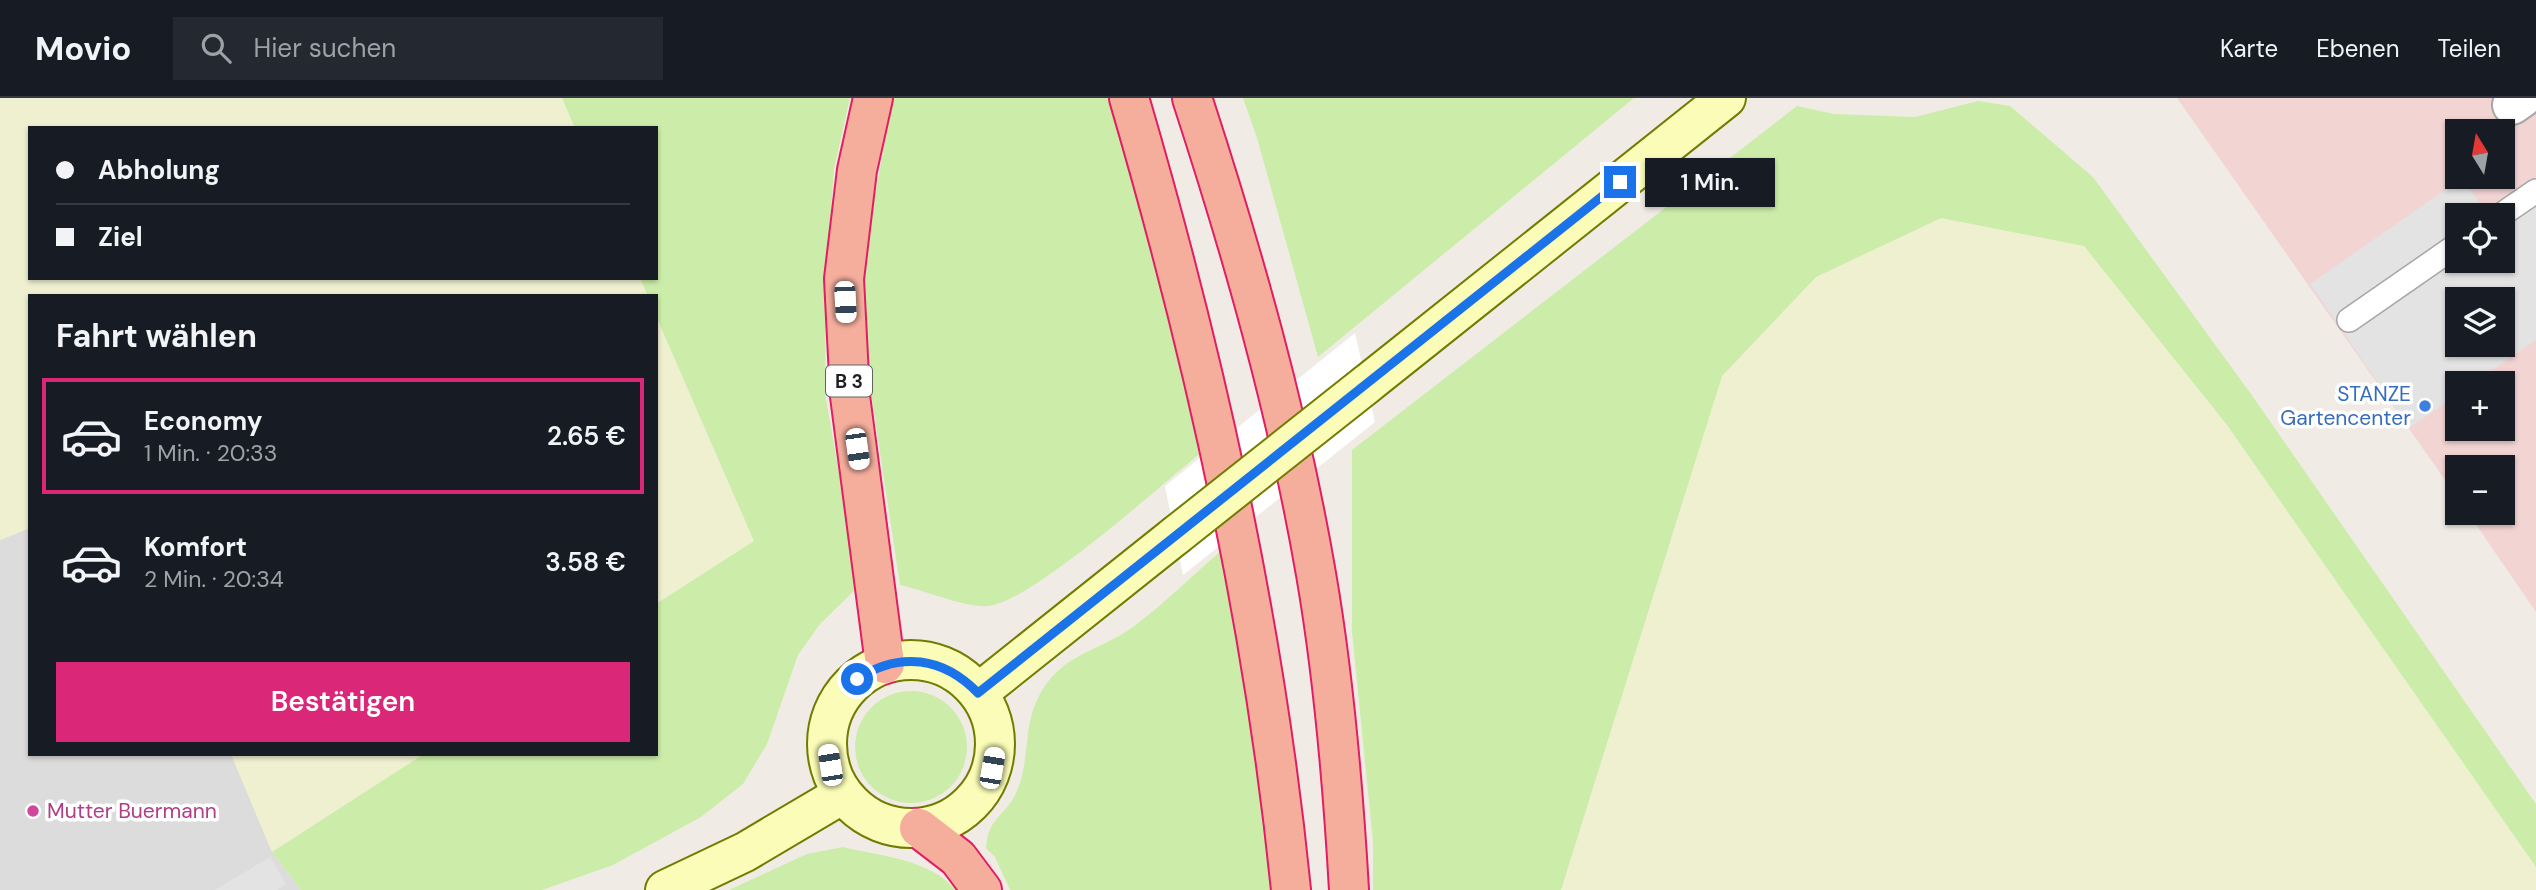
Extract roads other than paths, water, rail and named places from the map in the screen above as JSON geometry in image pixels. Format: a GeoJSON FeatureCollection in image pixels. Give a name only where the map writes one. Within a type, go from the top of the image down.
{"type":"FeatureCollection","features":[{"type":"Feature","properties":{"kind":"highway","name":"B 3"},"geometry":{"type":"LineString","coordinates":[[873,98],[857,170],[844,279],[850,396],[885,664]]}},
{"type":"Feature","properties":{"kind":"highway"},"geometry":{"type":"LineString","coordinates":[[1129,98],[1169,234],[1203,369],[1238,532],[1265,683],[1291,890]]}},
{"type":"Feature","properties":{"kind":"highway"},"geometry":{"type":"LineString","coordinates":[[1192,98],[1261,323],[1297,474],[1317,575],[1334,717],[1349,890]]}},
{"type":"Feature","properties":{"kind":"highway"},"geometry":{"type":"LineString","coordinates":[[919,828],[958,858],[982,890]]}},
{"type":"Feature","properties":{"kind":"main road"},"geometry":{"type":"LineString","coordinates":[[978,693],[1726,98]]}},
{"type":"Feature","properties":{"kind":"main road"},"geometry":{"type":"LineString","coordinates":[[926,661],[946,667],[964,678],[978,693],[995,729],[992,768],[984,787],[957,815],[919,828],[902,828],[877,820],[855,806],[843,794],[830,765],[827,749],[831,718],[842,697],[857,679],[885,664],[926,661]]}},
{"type":"Feature","properties":{"kind":"main road"},"geometry":{"type":"LineString","coordinates":[[665,890],[745,852],[843,794]]}},
{"type":"Feature","properties":{"kind":"lane"},"geometry":{"type":"LineString","coordinates":[[2515,205],[2536,191]]}},
{"type":"Feature","properties":{"kind":"lane"},"geometry":{"type":"LineString","coordinates":[[2349,320],[2445,253]]}},
{"type":"Feature","properties":{"kind":"place","name":"STANZE Gartencenter"},"geometry":{"type":"Point","coordinates":[2425,406]}},
{"type":"Feature","properties":{"kind":"place","name":"Mutter Buermann"},"geometry":{"type":"Point","coordinates":[33,811]}}]}
